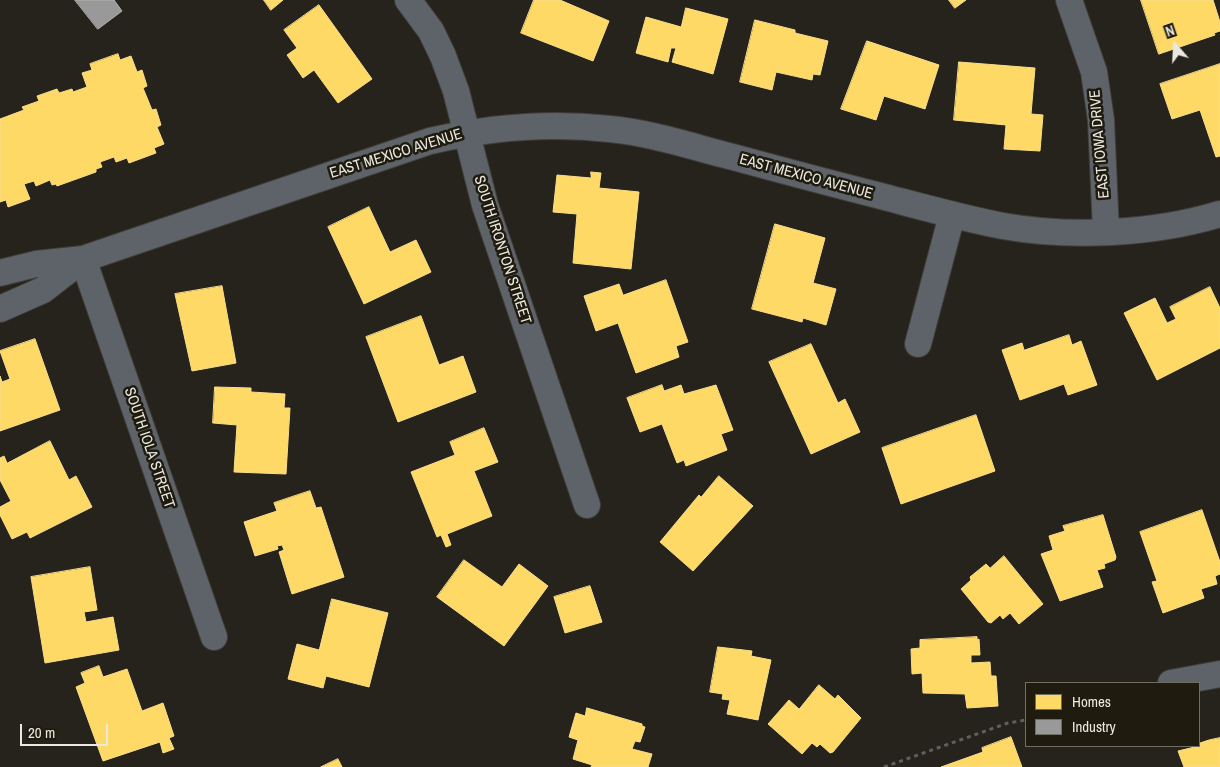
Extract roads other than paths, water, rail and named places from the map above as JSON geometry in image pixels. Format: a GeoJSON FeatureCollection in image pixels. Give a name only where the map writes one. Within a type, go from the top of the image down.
{"type":"FeatureCollection","features":[{"type":"Feature","properties":{"kind":"street","name":"SOUTH IRONTON STREET"},"geometry":{"type":"LineString","coordinates":[[408,0],[431,30],[443,56],[485,205],[587,506]]}},
{"type":"Feature","properties":{"kind":"street","name":"EAST IOWA DRIVE"},"geometry":{"type":"LineString","coordinates":[[1069,0],[1094,72],[1100,110],[1106,232]]}},
{"type":"Feature","properties":{"kind":"street","name":"EAST MEXICO AVENUE"},"geometry":{"type":"LineString","coordinates":[[0,272],[36,264],[83,259],[394,152],[466,133],[528,126],[565,125],[613,129],[665,140],[952,215],[1006,226],[1060,232],[1106,232],[1161,227],[1220,214]]}},
{"type":"Feature","properties":{"kind":"street"},"geometry":{"type":"LineString","coordinates":[[918,344],[952,215]]}},
{"type":"Feature","properties":{"kind":"street","name":"EAST MEXICO AVENUE"},"geometry":{"type":"LineString","coordinates":[[0,309],[43,290],[83,259]]}},
{"type":"Feature","properties":{"kind":"street","name":"SOUTH IOLA STREET"},"geometry":{"type":"LineString","coordinates":[[83,259],[214,636]]}},
{"type":"Feature","properties":{"kind":"street"},"geometry":{"type":"LineString","coordinates":[[1176,682],[1220,674]]}}]}
